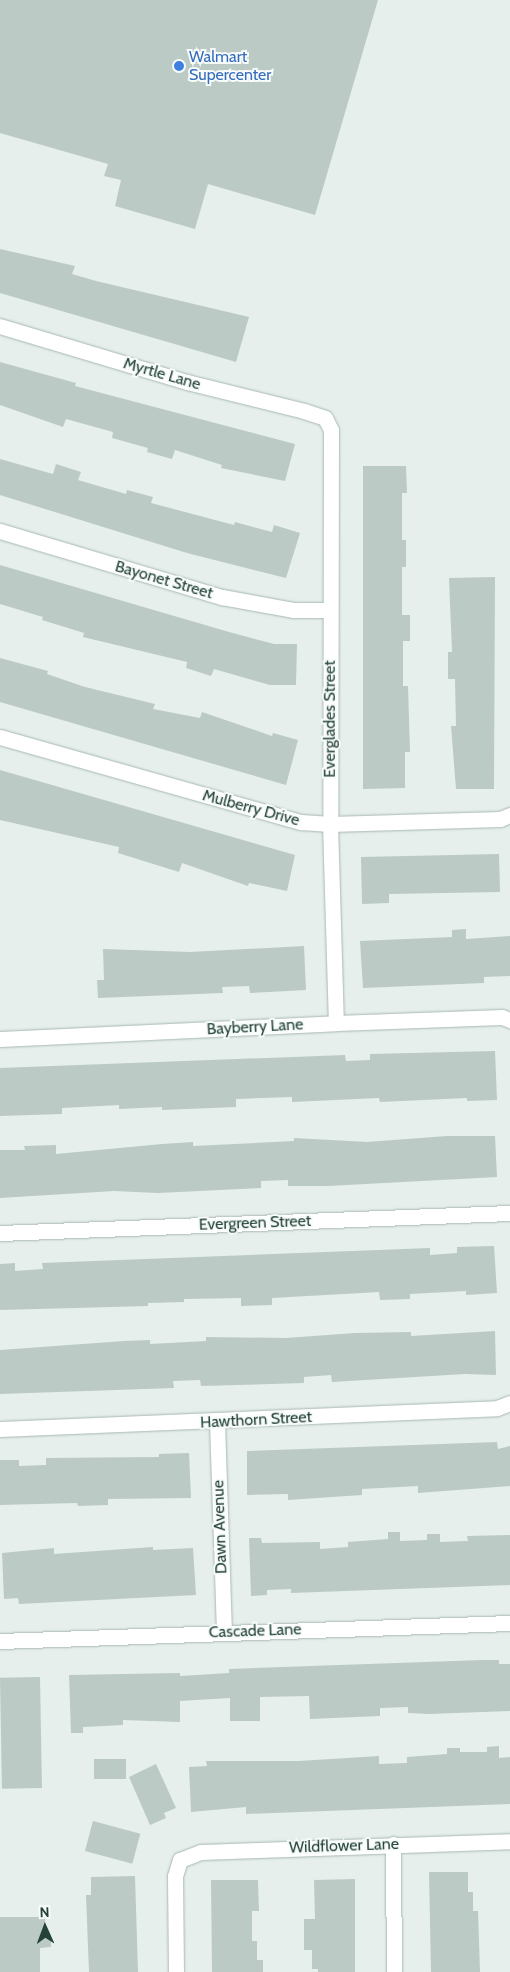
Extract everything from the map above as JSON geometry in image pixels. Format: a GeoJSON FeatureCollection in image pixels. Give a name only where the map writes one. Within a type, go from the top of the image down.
{"type":"FeatureCollection","features":[{"type":"Feature","properties":{"kind":"street","name":"Myrtle Lane"},"geometry":{"type":"LineString","coordinates":[[0,326],[187,382],[325,418]]}},
{"type":"Feature","properties":{"kind":"street","name":"Everglades Street"},"geometry":{"type":"LineString","coordinates":[[325,418],[332,430],[330,824],[336,1023]]}},
{"type":"Feature","properties":{"kind":"street","name":"Bayonet Street"},"geometry":{"type":"LineString","coordinates":[[0,532],[222,597],[294,610],[330,610]]}},
{"type":"Feature","properties":{"kind":"street","name":"Mulberry Drive"},"geometry":{"type":"LineString","coordinates":[[0,737],[301,822],[330,824],[500,819],[510,815]]}},
{"type":"Feature","properties":{"kind":"street","name":"Bayberry Lane"},"geometry":{"type":"LineString","coordinates":[[0,1039],[336,1023],[502,1017],[510,1020]]}},
{"type":"Feature","properties":{"kind":"street","name":"Evergreen Street"},"geometry":{"type":"LineString","coordinates":[[0,1233],[510,1213]]}},
{"type":"Feature","properties":{"kind":"street","name":"Hawthorn Street"},"geometry":{"type":"LineString","coordinates":[[0,1428],[217,1422],[497,1408],[510,1403]]}},
{"type":"Feature","properties":{"kind":"street","name":"Dawn Avenue"},"geometry":{"type":"LineString","coordinates":[[217,1422],[224,1632]]}},
{"type":"Feature","properties":{"kind":"street","name":"Cascade Lane"},"geometry":{"type":"LineString","coordinates":[[0,1642],[224,1632],[510,1623]]}},
{"type":"Feature","properties":{"kind":"street","name":"Wildflower Lane"},"geometry":{"type":"LineString","coordinates":[[176,1972],[175,1876],[180,1860],[200,1852],[510,1841]]}},
{"type":"Feature","properties":{"kind":"street"},"geometry":{"type":"LineString","coordinates":[[393,1844],[394,1972]]}},
{"type":"Feature","properties":{"kind":"building","name":"Walmart Supercenter"},"geometry":{"type":"Polygon","coordinates":[[[0,0],[378,0],[315,215],[208,184],[195,229],[115,206],[121,180],[104,176],[108,164],[0,133],[0,0]]]}},
{"type":"Feature","properties":{"kind":"building"},"geometry":{"type":"Polygon","coordinates":[[[0,249],[75,266],[72,274],[96,281],[249,317],[236,362],[0,293],[0,249]]]}},
{"type":"Feature","properties":{"kind":"building"},"geometry":{"type":"Polygon","coordinates":[[[0,362],[76,383],[75,386],[295,444],[285,481],[221,468],[222,465],[175,450],[172,459],[147,452],[148,448],[112,438],[113,432],[66,419],[63,427],[0,405],[0,362]]]}},
{"type":"Feature","properties":{"kind":"building"},"geometry":{"type":"Polygon","coordinates":[[[0,459],[53,474],[56,464],[81,472],[78,480],[126,494],[127,490],[153,497],[151,503],[234,525],[235,522],[272,532],[274,525],[300,533],[286,578],[187,553],[0,495],[0,459]]]}},
{"type":"Feature","properties":{"kind":"building"},"geometry":{"type":"Polygon","coordinates":[[[363,466],[406,466],[407,493],[402,493],[402,540],[406,540],[406,567],[402,567],[402,615],[410,615],[410,641],[403,641],[403,686],[408,686],[410,752],[405,752],[405,788],[363,789],[363,466]]]}},
{"type":"Feature","properties":{"kind":"building"},"geometry":{"type":"Polygon","coordinates":[[[0,565],[274,644],[297,644],[296,685],[270,685],[214,669],[211,676],[186,668],[187,662],[83,637],[84,633],[42,620],[43,617],[0,604],[0,565]]]}},
{"type":"Feature","properties":{"kind":"building"},"geometry":{"type":"Polygon","coordinates":[[[495,577],[494,789],[456,789],[451,726],[456,726],[455,679],[448,679],[448,652],[452,652],[449,578],[495,577]]]}},
{"type":"Feature","properties":{"kind":"building"},"geometry":{"type":"Polygon","coordinates":[[[0,658],[48,671],[47,674],[85,687],[155,704],[153,709],[200,718],[202,712],[272,736],[273,733],[298,740],[286,785],[0,702],[0,658]]]}},
{"type":"Feature","properties":{"kind":"building"},"geometry":{"type":"Polygon","coordinates":[[[0,770],[295,855],[287,891],[249,883],[248,886],[182,863],[179,872],[118,853],[119,847],[0,820],[0,770]]]}},
{"type":"Feature","properties":{"kind":"building"},"geometry":{"type":"Polygon","coordinates":[[[499,854],[500,892],[389,894],[389,903],[362,904],[361,857],[499,854]]]}},
{"type":"Feature","properties":{"kind":"building"},"geometry":{"type":"Polygon","coordinates":[[[466,929],[466,939],[510,936],[510,976],[484,977],[484,983],[363,988],[360,941],[452,937],[452,930],[466,929]]]}},
{"type":"Feature","properties":{"kind":"building"},"geometry":{"type":"Polygon","coordinates":[[[304,946],[306,990],[250,993],[249,986],[222,987],[223,993],[98,998],[97,980],[104,980],[103,949],[190,952],[304,946]]]}},
{"type":"Feature","properties":{"kind":"building"},"geometry":{"type":"Polygon","coordinates":[[[495,1051],[497,1100],[467,1101],[467,1098],[380,1102],[379,1098],[292,1102],[292,1097],[236,1099],[236,1107],[162,1110],[162,1107],[119,1109],[119,1105],[62,1108],[62,1114],[0,1116],[0,1068],[345,1055],[346,1061],[370,1060],[370,1054],[495,1051]]]}},
{"type":"Feature","properties":{"kind":"building"},"geometry":{"type":"Polygon","coordinates":[[[447,1136],[495,1136],[497,1177],[328,1186],[288,1186],[288,1180],[261,1181],[261,1188],[158,1193],[114,1191],[0,1198],[0,1150],[25,1150],[24,1146],[56,1145],[56,1154],[193,1142],[193,1146],[294,1141],[294,1138],[367,1142],[447,1136]]]}},
{"type":"Feature","properties":{"kind":"building"},"geometry":{"type":"Polygon","coordinates":[[[494,1246],[497,1293],[466,1295],[466,1291],[410,1294],[410,1299],[380,1300],[379,1292],[272,1298],[272,1305],[241,1306],[241,1298],[184,1299],[184,1302],[148,1303],[148,1306],[0,1310],[0,1264],[15,1263],[15,1271],[43,1269],[42,1263],[430,1248],[430,1255],[457,1253],[457,1247],[494,1246]]]}},
{"type":"Feature","properties":{"kind":"building"},"geometry":{"type":"Polygon","coordinates":[[[495,1331],[496,1375],[465,1374],[332,1382],[331,1375],[304,1377],[304,1383],[201,1386],[200,1380],[173,1381],[174,1388],[0,1394],[0,1350],[124,1341],[150,1340],[150,1344],[206,1341],[206,1337],[286,1338],[355,1333],[411,1332],[411,1336],[495,1331]]]}},
{"type":"Feature","properties":{"kind":"building"},"geometry":{"type":"Polygon","coordinates":[[[497,1442],[498,1449],[510,1446],[510,1486],[418,1493],[418,1486],[362,1489],[362,1495],[288,1500],[288,1494],[247,1495],[247,1451],[497,1442]]]}},
{"type":"Feature","properties":{"kind":"building"},"geometry":{"type":"Polygon","coordinates":[[[189,1453],[191,1498],[108,1499],[108,1505],[78,1506],[77,1503],[0,1505],[0,1460],[19,1460],[19,1466],[46,1465],[46,1458],[159,1457],[159,1454],[189,1453]]]}},
{"type":"Feature","properties":{"kind":"building"},"geometry":{"type":"Polygon","coordinates":[[[388,1532],[400,1532],[400,1541],[427,1540],[427,1534],[440,1534],[440,1542],[468,1541],[467,1536],[510,1535],[510,1585],[291,1593],[291,1589],[267,1590],[267,1595],[251,1596],[249,1538],[261,1538],[262,1543],[320,1542],[320,1549],[348,1547],[348,1542],[388,1539],[388,1532]]]}},
{"type":"Feature","properties":{"kind":"building"},"geometry":{"type":"Polygon","coordinates":[[[153,1547],[153,1550],[193,1548],[196,1595],[19,1604],[18,1598],[4,1599],[2,1553],[54,1548],[54,1554],[153,1547]]]}},
{"type":"Feature","properties":{"kind":"building"},"geometry":{"type":"Polygon","coordinates":[[[499,1660],[499,1664],[510,1664],[510,1711],[429,1714],[408,1713],[408,1707],[380,1708],[380,1716],[310,1719],[309,1696],[260,1697],[260,1721],[230,1721],[230,1698],[180,1701],[180,1722],[123,1720],[123,1725],[83,1727],[83,1733],[71,1733],[69,1675],[180,1673],[180,1676],[229,1673],[229,1669],[499,1660]]]}},
{"type":"Feature","properties":{"kind":"building"},"geometry":{"type":"Polygon","coordinates":[[[40,1677],[42,1788],[2,1789],[0,1678],[40,1677]]]}},
{"type":"Feature","properties":{"kind":"building"},"geometry":{"type":"Polygon","coordinates":[[[499,1746],[499,1758],[510,1757],[510,1804],[246,1814],[246,1807],[191,1812],[189,1767],[207,1766],[206,1761],[299,1761],[379,1756],[379,1764],[407,1763],[407,1757],[447,1754],[447,1748],[460,1748],[460,1752],[487,1752],[487,1747],[499,1746]]]}},
{"type":"Feature","properties":{"kind":"building"},"geometry":{"type":"Polygon","coordinates":[[[94,1759],[126,1759],[126,1779],[94,1779],[94,1759]]]}},
{"type":"Feature","properties":{"kind":"building"},"geometry":{"type":"Polygon","coordinates":[[[156,1764],[176,1808],[164,1813],[166,1818],[150,1825],[129,1777],[156,1764]]]}},
{"type":"Feature","properties":{"kind":"building"},"geometry":{"type":"Polygon","coordinates":[[[93,1821],[140,1834],[132,1864],[85,1851],[93,1821]]]}},
{"type":"Feature","properties":{"kind":"building"},"geometry":{"type":"Polygon","coordinates":[[[429,1872],[468,1872],[468,1892],[473,1892],[473,1911],[478,1911],[480,1972],[431,1972],[429,1872]]]}},
{"type":"Feature","properties":{"kind":"building"},"geometry":{"type":"Polygon","coordinates":[[[135,1876],[138,1972],[89,1972],[86,1895],[91,1895],[91,1877],[135,1876]]]}},
{"type":"Feature","properties":{"kind":"building"},"geometry":{"type":"Polygon","coordinates":[[[355,1879],[355,1972],[318,1972],[318,1969],[312,1969],[312,1950],[304,1950],[304,1919],[315,1919],[314,1880],[355,1879]]]}},
{"type":"Feature","properties":{"kind":"building"},"geometry":{"type":"Polygon","coordinates":[[[211,1880],[258,1880],[259,1911],[252,1911],[252,1941],[257,1941],[257,1960],[263,1960],[263,1972],[212,1972],[211,1880]]]}},
{"type":"Feature","properties":{"kind":"building"},"geometry":{"type":"Polygon","coordinates":[[[0,1917],[45,1917],[46,1935],[51,1935],[51,1947],[40,1948],[40,1972],[0,1972],[0,1917]]]}},
{"type":"Feature","properties":{"kind":"place","name":"Walmart Supercenter"},"geometry":{"type":"Point","coordinates":[179,66]}}]}
